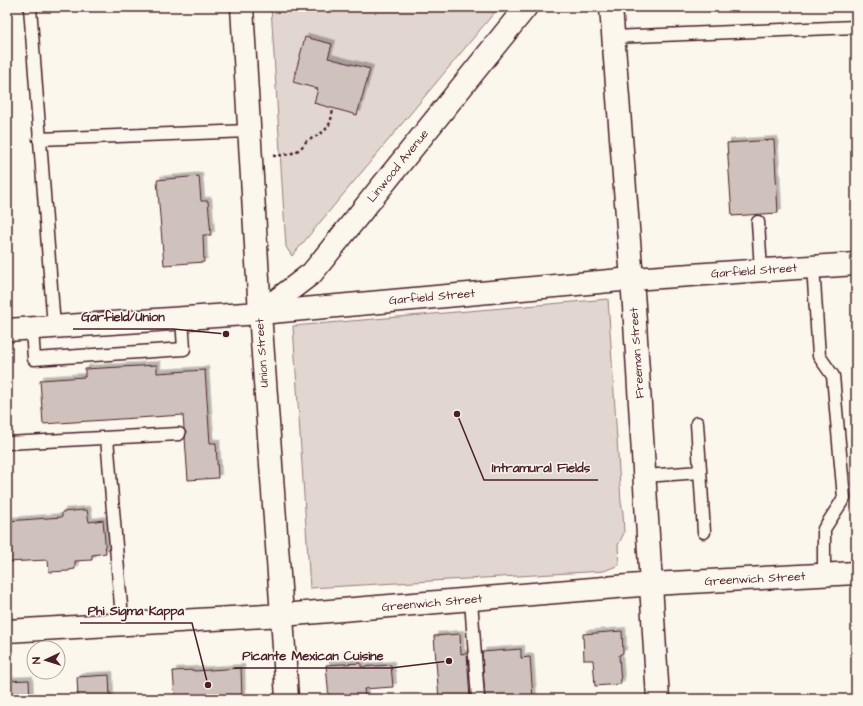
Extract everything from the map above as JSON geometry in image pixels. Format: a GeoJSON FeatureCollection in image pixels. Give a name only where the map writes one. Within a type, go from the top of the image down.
{"type":"FeatureCollection","features":[{"type":"Feature","properties":{"kind":"street","name":"Union Street"},"geometry":{"type":"LineString","coordinates":[[242,7],[260,313],[287,699]]}},
{"type":"Feature","properties":{"kind":"street","name":"Linwood Avenue"},"geometry":{"type":"LineString","coordinates":[[260,313],[312,273],[526,7]]}},
{"type":"Feature","properties":{"kind":"street","name":"Freeman Street"},"geometry":{"type":"LineString","coordinates":[[611,7],[632,279],[658,699]]}},
{"type":"Feature","properties":{"kind":"street","name":"Garfield Street"},"geometry":{"type":"LineString","coordinates":[[7,330],[260,313],[632,279],[856,264]]}},
{"type":"Feature","properties":{"kind":"street","name":"Greenwich Street"},"geometry":{"type":"LineString","coordinates":[[7,631],[282,615],[652,584],[856,573]]}},
{"type":"Feature","properties":{"kind":"lane"},"geometry":{"type":"LineString","coordinates":[[30,7],[54,327]]}},
{"type":"Feature","properties":{"kind":"lane"},"geometry":{"type":"LineString","coordinates":[[613,37],[856,27]]}},
{"type":"Feature","properties":{"kind":"lane"},"geometry":{"type":"LineString","coordinates":[[39,139],[249,131]]}},
{"type":"Feature","properties":{"kind":"lane"},"geometry":{"type":"LineString","coordinates":[[758,222],[761,270]]}},
{"type":"Feature","properties":{"kind":"lane"},"geometry":{"type":"LineString","coordinates":[[813,266],[819,356],[833,376],[844,498],[824,529],[824,574]]}},
{"type":"Feature","properties":{"kind":"lane"},"geometry":{"type":"LineString","coordinates":[[32,328],[34,359],[42,359],[184,349],[182,318]]}},
{"type":"Feature","properties":{"kind":"lane"},"geometry":{"type":"LineString","coordinates":[[697,423],[704,532]]}},
{"type":"Feature","properties":{"kind":"lane"},"geometry":{"type":"LineString","coordinates":[[7,443],[178,434]]}},
{"type":"Feature","properties":{"kind":"lane"},"geometry":{"type":"LineString","coordinates":[[106,438],[122,606],[122,624]]}},
{"type":"Feature","properties":{"kind":"lane"},"geometry":{"type":"LineString","coordinates":[[645,476],[700,472]]}},
{"type":"Feature","properties":{"kind":"lane"},"geometry":{"type":"LineString","coordinates":[[471,600],[478,699]]}},
{"type":"Feature","properties":{"kind":"path"},"geometry":{"type":"LineString","coordinates":[[268,157],[291,154],[300,149],[306,142],[318,137],[326,131],[334,109]]}},
{"type":"Feature","properties":{"kind":"shaded area"},"geometry":{"type":"Polygon","coordinates":[[[271,7],[499,7],[292,256],[286,247],[271,7]]]}},
{"type":"Feature","properties":{"kind":"shaded area"},"geometry":{"type":"Polygon","coordinates":[[[608,299],[624,533],[618,545],[619,565],[604,571],[310,588],[293,326],[608,299]]]}},
{"type":"Feature","properties":{"kind":"building"},"geometry":{"type":"Polygon","coordinates":[[[305,37],[332,44],[328,58],[370,69],[357,115],[314,103],[318,89],[293,82],[305,37]]]}},
{"type":"Feature","properties":{"kind":"building"},"geometry":{"type":"Polygon","coordinates":[[[774,140],[778,213],[732,216],[727,143],[774,140]]]}},
{"type":"Feature","properties":{"kind":"building"},"geometry":{"type":"Polygon","coordinates":[[[199,176],[201,201],[208,201],[211,235],[203,235],[204,262],[164,265],[157,180],[199,176]]]}},
{"type":"Feature","properties":{"kind":"building"},"geometry":{"type":"Polygon","coordinates":[[[157,365],[157,373],[205,370],[210,443],[216,443],[218,478],[188,480],[185,438],[186,433],[184,429],[183,415],[43,424],[40,380],[85,377],[85,369],[157,365]]]}},
{"type":"Feature","properties":{"kind":"building"},"geometry":{"type":"Polygon","coordinates":[[[87,510],[89,522],[103,520],[106,553],[92,555],[92,560],[75,561],[75,569],[69,571],[49,572],[48,560],[7,562],[7,521],[62,517],[62,512],[87,510]]]}},
{"type":"Feature","properties":{"kind":"building"},"geometry":{"type":"Polygon","coordinates":[[[622,631],[623,653],[619,655],[621,684],[595,686],[593,660],[584,660],[583,634],[622,631]]]}},
{"type":"Feature","properties":{"kind":"building"},"geometry":{"type":"Polygon","coordinates":[[[460,634],[461,654],[467,653],[470,699],[439,699],[434,636],[460,634]]]}},
{"type":"Feature","properties":{"kind":"building"},"geometry":{"type":"Polygon","coordinates":[[[521,649],[521,658],[530,657],[533,699],[485,699],[482,652],[521,649]]]}},
{"type":"Feature","properties":{"kind":"building"},"geometry":{"type":"Polygon","coordinates":[[[361,663],[361,667],[391,665],[393,687],[364,689],[365,697],[329,699],[326,665],[361,663]]]}},
{"type":"Feature","properties":{"kind":"building"},"geometry":{"type":"Polygon","coordinates":[[[241,668],[242,699],[175,699],[173,671],[241,668]]]}},
{"type":"Feature","properties":{"kind":"building"},"geometry":{"type":"Polygon","coordinates":[[[109,675],[110,699],[78,699],[77,677],[109,675]]]}},
{"type":"Feature","properties":{"kind":"building"},"geometry":{"type":"Polygon","coordinates":[[[29,680],[30,699],[7,699],[7,681],[29,680]]]}},
{"type":"Feature","properties":{"kind":"place","name":"Garfield/Union"},"geometry":{"type":"Point","coordinates":[226,334]}},
{"type":"Feature","properties":{"kind":"place","name":"Intramural Fields"},"geometry":{"type":"Point","coordinates":[457,414]}},
{"type":"Feature","properties":{"kind":"place","name":"Picante Mexican Cuisine"},"geometry":{"type":"Point","coordinates":[449,661]}},
{"type":"Feature","properties":{"kind":"place","name":"Phi Sigma Kappa"},"geometry":{"type":"Point","coordinates":[208,685]}}]}
